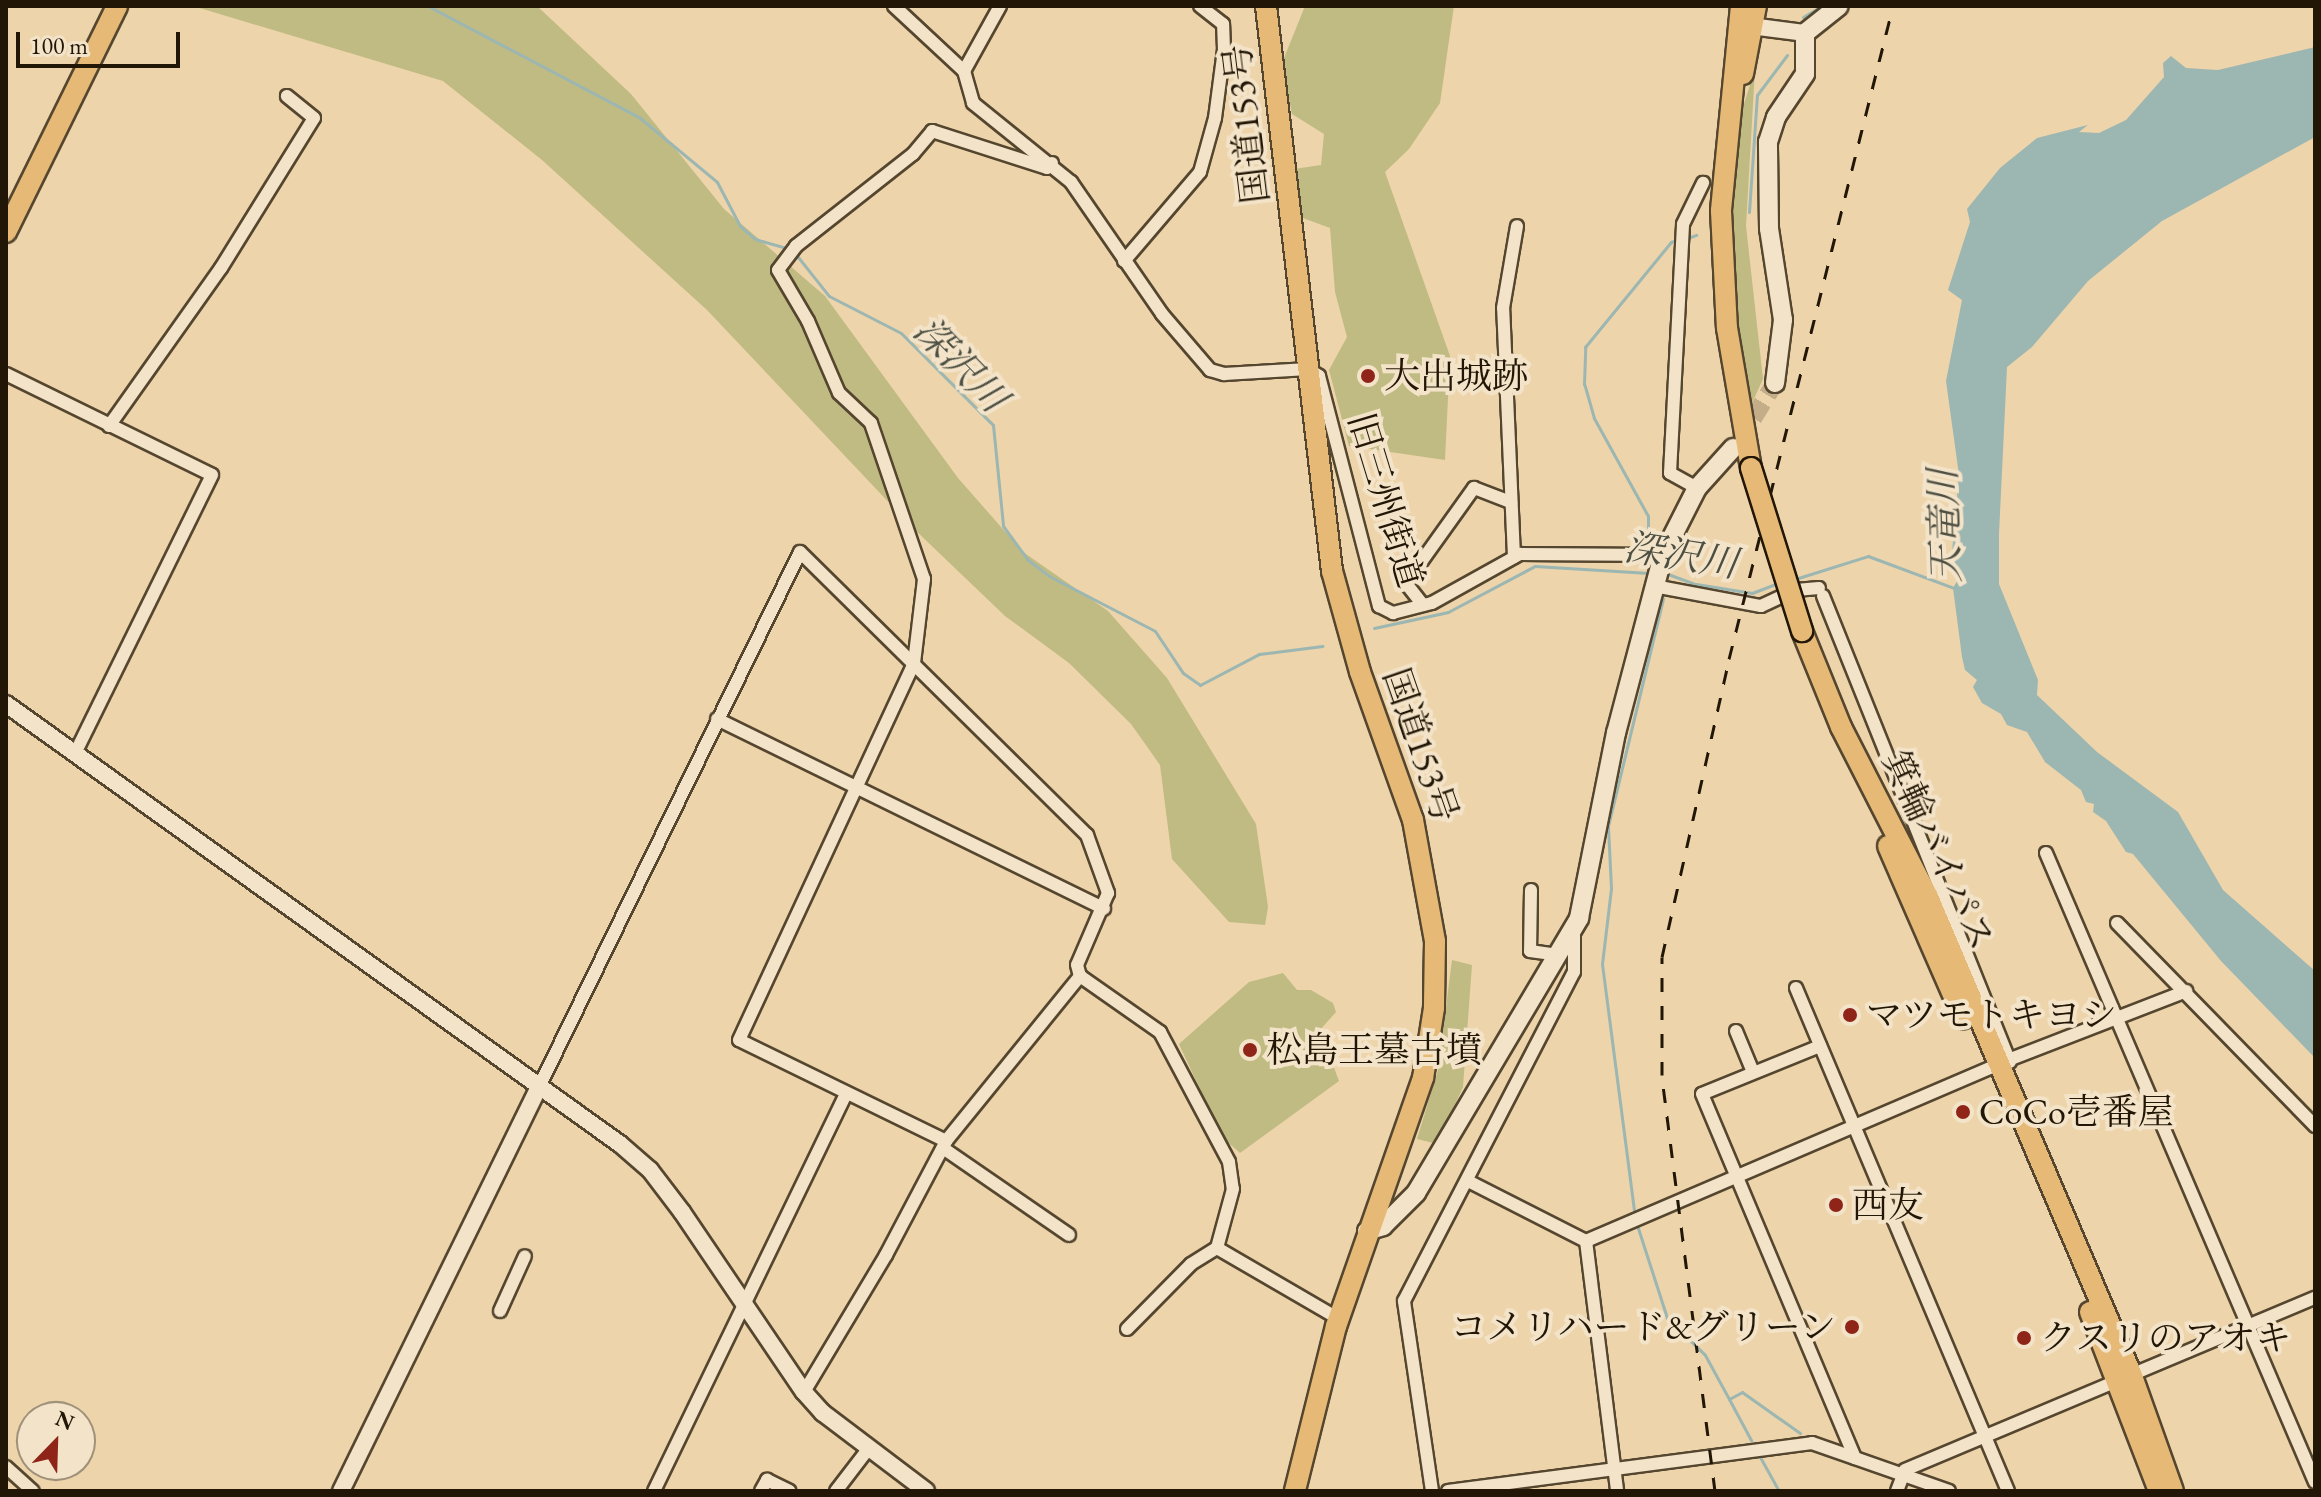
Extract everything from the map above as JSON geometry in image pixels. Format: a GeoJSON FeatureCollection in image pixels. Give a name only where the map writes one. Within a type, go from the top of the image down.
{"type":"FeatureCollection","features":[{"type":"Feature","properties":{"kind":"main road"},"geometry":{"type":"LineString","coordinates":[[6,232],[117,6]]}},
{"type":"Feature","properties":{"kind":"main road","name":"国道153号"},"geometry":{"type":"LineString","coordinates":[[1266,6],[1332,571],[1360,672],[1413,820],[1435,941],[1434,1008],[1423,1078],[1367,1231],[1339,1319],[1295,1491]]}},
{"type":"Feature","properties":{"kind":"main road"},"geometry":{"type":"LineString","coordinates":[[1775,383],[1783,320],[1769,229],[1768,142],[1776,117],[1805,74],[1805,33],[1839,6]]}},
{"type":"Feature","properties":{"kind":"main road","name":"箕輪バイパス"},"geometry":{"type":"LineString","coordinates":[[1746,16],[1725,132],[1723,276],[1732,367],[1751,468],[1802,631],[1841,727],[1998,1065],[2173,1491]]}},
{"type":"Feature","properties":{"kind":"main road"},"geometry":{"type":"LineString","coordinates":[[1367,1231],[1383,1226],[1416,1193],[1574,928],[1586,894],[1604,787],[1662,558],[1697,488],[1733,448]]}},
{"type":"Feature","properties":{"kind":"main road","name":"箕輪バイパス"},"geometry":{"type":"LineString","coordinates":[[2126,1378],[2159,1491]]}},
{"type":"Feature","properties":{"kind":"street"},"geometry":{"type":"LineString","coordinates":[[894,6],[964,71],[973,103],[1052,163],[1102,223],[1124,261],[1210,370],[1224,374],[1308,369]]}},
{"type":"Feature","properties":{"kind":"street"},"geometry":{"type":"LineString","coordinates":[[964,71],[1000,6]]}},
{"type":"Feature","properties":{"kind":"street"},"geometry":{"type":"LineString","coordinates":[[1124,261],[1200,172],[1215,118],[1223,24],[1200,6]]}},
{"type":"Feature","properties":{"kind":"street"},"geometry":{"type":"LineString","coordinates":[[1746,16],[1805,33]]}},
{"type":"Feature","properties":{"kind":"street"},"geometry":{"type":"LineString","coordinates":[[109,426],[221,268],[314,118],[287,96]]}},
{"type":"Feature","properties":{"kind":"street"},"geometry":{"type":"LineString","coordinates":[[1052,163],[1047,168],[932,131],[913,154],[796,246],[778,270],[839,393],[871,423],[913,533],[924,579],[914,663],[739,1040],[944,1144],[1069,1235]]}},
{"type":"Feature","properties":{"kind":"street"},"geometry":{"type":"LineString","coordinates":[[1697,488],[1676,480],[1670,458],[1683,224],[1703,183]]}},
{"type":"Feature","properties":{"kind":"street"},"geometry":{"type":"LineString","coordinates":[[1514,557],[1503,308],[1517,226]]}},
{"type":"Feature","properties":{"kind":"street","name":"旧三州街道"},"geometry":{"type":"LineString","coordinates":[[1308,369],[1319,376],[1379,606],[1393,613],[1427,604]]}},
{"type":"Feature","properties":{"kind":"street"},"geometry":{"type":"LineString","coordinates":[[6,374],[212,475],[75,753]]}},
{"type":"Feature","properties":{"kind":"street"},"geometry":{"type":"LineString","coordinates":[[1511,502],[1474,488],[1406,583],[1427,604],[1514,557],[1544,550],[1662,558]]}},
{"type":"Feature","properties":{"kind":"street"},"geometry":{"type":"LineString","coordinates":[[341,1491],[800,552],[1087,835],[1108,893],[1104,909],[1077,965],[1080,976],[1160,1032],[1229,1162],[1233,1189],[1217,1248],[1191,1264],[1127,1329]]}},
{"type":"Feature","properties":{"kind":"street"},"geometry":{"type":"LineString","coordinates":[[1655,582],[1761,606],[1796,590],[1821,592],[1998,1065]]}},
{"type":"Feature","properties":{"kind":"street"},"geometry":{"type":"LineString","coordinates":[[6,704],[650,1170],[804,1392],[869,1448],[926,1491]]}},
{"type":"Feature","properties":{"kind":"street"},"geometry":{"type":"LineString","coordinates":[[717,719],[857,791],[1104,909]]}},
{"type":"Feature","properties":{"kind":"street"},"geometry":{"type":"LineString","coordinates":[[2046,853],[2315,1482]]}},
{"type":"Feature","properties":{"kind":"street"},"geometry":{"type":"LineString","coordinates":[[1531,890],[1530,951],[1558,955]]}},
{"type":"Feature","properties":{"kind":"street"},"geometry":{"type":"LineString","coordinates":[[2117,923],[2315,1126]]}},
{"type":"Feature","properties":{"kind":"street"},"geometry":{"type":"LineString","coordinates":[[1432,1491],[1404,1301],[1574,972],[1574,928]]}},
{"type":"Feature","properties":{"kind":"street"},"geometry":{"type":"LineString","coordinates":[[804,1392],[944,1144],[1080,976]]}},
{"type":"Feature","properties":{"kind":"street"},"geometry":{"type":"LineString","coordinates":[[1796,988],[2008,1491]]}},
{"type":"Feature","properties":{"kind":"street"},"geometry":{"type":"LineString","coordinates":[[1586,1241],[1998,1065],[2186,991]]}},
{"type":"Feature","properties":{"kind":"street"},"geometry":{"type":"LineString","coordinates":[[1736,1031],[1753,1072]]}},
{"type":"Feature","properties":{"kind":"street"},"geometry":{"type":"LineString","coordinates":[[1820,1046],[1702,1094],[1855,1458]]}},
{"type":"Feature","properties":{"kind":"street"},"geometry":{"type":"LineString","coordinates":[[654,1491],[846,1093]]}},
{"type":"Feature","properties":{"kind":"street"},"geometry":{"type":"LineString","coordinates":[[1468,1181],[1586,1241]]}},
{"type":"Feature","properties":{"kind":"street"},"geometry":{"type":"LineString","coordinates":[[1586,1241],[1617,1491]]}},
{"type":"Feature","properties":{"kind":"street"},"geometry":{"type":"LineString","coordinates":[[1217,1248],[1339,1319]]}},
{"type":"Feature","properties":{"kind":"street"},"geometry":{"type":"LineString","coordinates":[[500,1311],[525,1256]]}},
{"type":"Feature","properties":{"kind":"street"},"geometry":{"type":"LineString","coordinates":[[1899,1482],[1985,1437],[2315,1298]]}},
{"type":"Feature","properties":{"kind":"street"},"geometry":{"type":"LineString","coordinates":[[1448,1491],[1812,1443],[1855,1458],[1899,1482],[1949,1491]]}},
{"type":"Feature","properties":{"kind":"street"},"geometry":{"type":"LineString","coordinates":[[836,1491],[869,1448]]}},
{"type":"Feature","properties":{"kind":"street"},"geometry":{"type":"LineString","coordinates":[[6,1467],[33,1491]]}},
{"type":"Feature","properties":{"kind":"street"},"geometry":{"type":"LineString","coordinates":[[761,1491],[767,1480],[790,1491]]}},
{"type":"Feature","properties":{"kind":"shaded area"},"geometry":{"type":"Polygon","coordinates":[[[193,6],[537,6],[631,94],[724,209],[825,296],[958,478],[1023,552],[1108,611],[1167,678],[1256,824],[1268,907],[1265,925],[1229,922],[1172,859],[1160,765],[1131,724],[1069,663],[1005,616],[913,528],[707,310],[542,160],[443,81],[193,6]]]}},
{"type":"Feature","properties":{"kind":"shaded area"},"geometry":{"type":"Polygon","coordinates":[[[1305,6],[1454,6],[1440,103],[1409,149],[1385,172],[1450,356],[1445,460],[1349,446],[1329,370],[1347,337],[1335,292],[1330,228],[1303,218],[1294,169],[1321,165],[1324,134],[1292,114],[1282,63],[1305,6]]]}},
{"type":"Feature","properties":{"kind":"shaded area"},"geometry":{"type":"Polygon","coordinates":[[[1755,69],[1746,226],[1763,379],[1747,414],[1730,277],[1731,145],[1755,69]]]}},
{"type":"Feature","properties":{"kind":"shaded area"},"geometry":{"type":"Polygon","coordinates":[[[1452,960],[1472,965],[1463,1087],[1437,1144],[1417,1139],[1438,1070],[1452,960]]]}},
{"type":"Feature","properties":{"kind":"shaded area"},"geometry":{"type":"Polygon","coordinates":[[[1283,973],[1297,990],[1311,990],[1333,1003],[1336,1012],[1320,1030],[1339,1081],[1240,1153],[1222,1137],[1179,1044],[1249,982],[1283,973]]]}},
{"type":"Feature","properties":{"kind":"water"},"geometry":{"type":"Polygon","coordinates":[[[2315,47],[2315,137],[2162,221],[2088,281],[2032,347],[2007,367],[1999,584],[2038,680],[2037,695],[2097,752],[2178,812],[2223,890],[2315,971],[2315,1058],[2221,961],[2133,854],[2126,852],[2106,821],[2093,812],[2094,804],[2086,802],[2081,790],[2045,762],[2027,732],[2007,725],[2001,714],[1982,703],[1973,687],[1977,680],[1965,670],[1953,588],[1959,578],[1952,552],[1959,475],[1946,381],[1962,300],[1948,290],[1970,222],[1967,209],[2000,168],[2037,138],[2088,125],[2079,132],[2099,133],[2126,120],[2164,77],[2163,63],[2171,56],[2186,68],[2218,70],[2315,47]]]}},
{"type":"Feature","properties":{"kind":"waterway","name":"深沢川"},"geometry":{"type":"LineString","coordinates":[[428,6],[640,118],[717,182],[740,226],[755,239],[787,248]]}},
{"type":"Feature","properties":{"kind":"waterway"},"geometry":{"type":"LineString","coordinates":[[1803,17],[1821,6]]}},
{"type":"Feature","properties":{"kind":"waterway"},"geometry":{"type":"LineString","coordinates":[[1749,212],[1757,95],[1787,55]]}},
{"type":"Feature","properties":{"kind":"waterway"},"geometry":{"type":"LineString","coordinates":[[1685,239],[1696,235]]}},
{"type":"Feature","properties":{"kind":"waterway"},"geometry":{"type":"LineString","coordinates":[[1648,550],[1648,516],[1594,418],[1584,384],[1585,347],[1671,242],[1677,240]]}},
{"type":"Feature","properties":{"kind":"waterway","name":"深沢川"},"geometry":{"type":"LineString","coordinates":[[794,252],[829,296],[901,333],[993,425],[1003,526],[1028,560],[1049,576],[1155,631],[1183,673],[1200,685],[1259,654],[1322,646]]}},
{"type":"Feature","properties":{"kind":"waterway","name":"深沢川"},"geometry":{"type":"LineString","coordinates":[[1795,579],[1868,556],[1954,588]]}},
{"type":"Feature","properties":{"kind":"waterway","name":"深沢川"},"geometry":{"type":"LineString","coordinates":[[1374,628],[1448,612],[1535,566],[1649,573]]}},
{"type":"Feature","properties":{"kind":"waterway","name":"深沢川"},"geometry":{"type":"LineString","coordinates":[[1665,573],[1696,584],[1752,593],[1780,582]]}},
{"type":"Feature","properties":{"kind":"waterway"},"geometry":{"type":"LineString","coordinates":[[1635,1218],[1602,964],[1611,888],[1608,826],[1663,599]]}},
{"type":"Feature","properties":{"kind":"waterway"},"geometry":{"type":"LineString","coordinates":[[1637,1225],[1667,1318],[1705,1355],[1729,1399],[1742,1392],[1800,1433]]}},
{"type":"Feature","properties":{"kind":"waterway"},"geometry":{"type":"LineString","coordinates":[[1729,1399],[1751,1440]]}},
{"type":"Feature","properties":{"kind":"waterway"},"geometry":{"type":"LineString","coordinates":[[1823,1454],[1850,1462]]}},
{"type":"Feature","properties":{"kind":"waterway"},"geometry":{"type":"LineString","coordinates":[[1760,1457],[1779,1491]]}},
{"type":"Feature","properties":{"kind":"tunnel"},"geometry":{"type":"LineString","coordinates":[[1739,441],[1775,383]]}},
{"type":"Feature","properties":{"kind":"railway"},"geometry":{"type":"LineString","coordinates":[[1715,1491],[1662,1075],[1662,957],[1729,659],[1893,6]]}},
{"type":"Feature","properties":{"kind":"place","name":"大出城跡"},"geometry":{"type":"Point","coordinates":[1368,376]}},
{"type":"Feature","properties":{"kind":"place","name":"マツモトキヨシ"},"geometry":{"type":"Point","coordinates":[1850,1015]}},
{"type":"Feature","properties":{"kind":"place","name":"松島王墓古墳"},"geometry":{"type":"Point","coordinates":[1250,1050]}},
{"type":"Feature","properties":{"kind":"place","name":"CoCo壱番屋"},"geometry":{"type":"Point","coordinates":[1963,1112]}},
{"type":"Feature","properties":{"kind":"place","name":"西友"},"geometry":{"type":"Point","coordinates":[1836,1205]}},
{"type":"Feature","properties":{"kind":"place","name":"コメリハード&グリーン"},"geometry":{"type":"Point","coordinates":[1852,1327]}},
{"type":"Feature","properties":{"kind":"place","name":"クスリのアオキ"},"geometry":{"type":"Point","coordinates":[2024,1338]}},
{"type":"Feature","properties":{"kind":"water label","name":"天竜川"},"geometry":{"type":"Point","coordinates":[1944,526]}}]}
